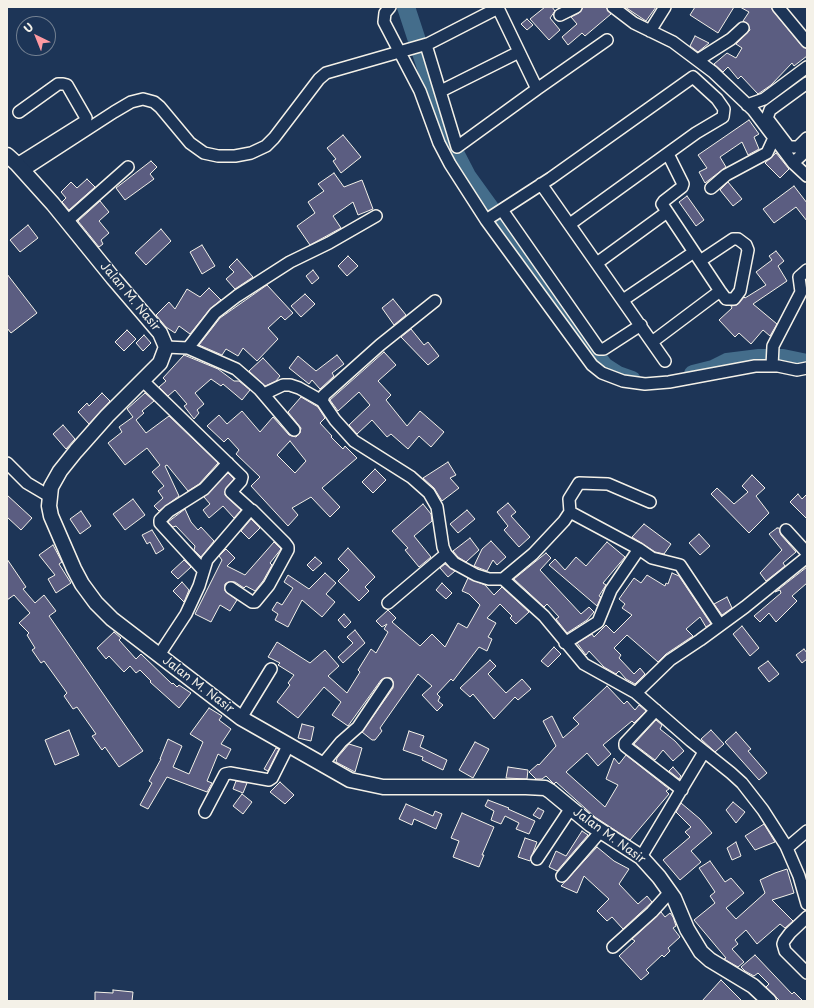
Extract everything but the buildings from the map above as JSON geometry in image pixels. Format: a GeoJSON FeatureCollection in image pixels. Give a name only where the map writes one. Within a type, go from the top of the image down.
{"type":"FeatureCollection","features":[{"type":"Feature","properties":{"kind":"street"},"geometry":{"type":"LineString","coordinates":[[390,7],[385,14],[384,22],[420,92],[443,151],[599,349],[604,349],[641,325]]}},
{"type":"Feature","properties":{"kind":"street"},"geometry":{"type":"LineString","coordinates":[[560,15],[576,7]]}},
{"type":"Feature","properties":{"kind":"street"},"geometry":{"type":"LineString","coordinates":[[613,7],[634,23],[674,42],[698,60],[747,105],[794,163],[807,176]]}},
{"type":"Feature","properties":{"kind":"street"},"geometry":{"type":"LineString","coordinates":[[650,31],[665,7]]}},
{"type":"Feature","properties":{"kind":"street"},"geometry":{"type":"LineString","coordinates":[[778,7],[807,42]]}},
{"type":"Feature","properties":{"kind":"street"},"geometry":{"type":"LineString","coordinates":[[16,163],[131,102],[143,99],[154,102],[160,107],[190,143],[204,153],[211,156],[229,156],[251,153],[266,146],[274,138],[326,73],[427,44],[498,8],[537,89]]}},
{"type":"Feature","properties":{"kind":"street"},"geometry":{"type":"LineString","coordinates":[[698,60],[731,39],[742,28]]}},
{"type":"Feature","properties":{"kind":"street"},"geometry":{"type":"LineString","coordinates":[[427,44],[458,147],[607,40]]}},
{"type":"Feature","properties":{"kind":"street"},"geometry":{"type":"LineString","coordinates":[[441,91],[519,52]]}},
{"type":"Feature","properties":{"kind":"street"},"geometry":{"type":"LineString","coordinates":[[747,105],[764,99],[807,67]]}},
{"type":"Feature","properties":{"kind":"street"},"geometry":{"type":"LineString","coordinates":[[494,215],[541,184],[693,77],[718,100],[724,109],[723,117],[570,224]]}},
{"type":"Feature","properties":{"kind":"street"},"geometry":{"type":"LineString","coordinates":[[807,83],[770,110],[767,118],[789,147],[798,147],[807,138]]}},
{"type":"Feature","properties":{"kind":"street"},"geometry":{"type":"LineString","coordinates":[[16,163],[84,122],[86,118],[67,85],[63,84],[58,84],[18,112]]}},
{"type":"Feature","properties":{"kind":"street"},"geometry":{"type":"LineString","coordinates":[[711,188],[726,175],[766,153],[774,138]]}},
{"type":"Feature","properties":{"kind":"street"},"geometry":{"type":"LineString","coordinates":[[794,163],[807,150]]}},
{"type":"Feature","properties":{"kind":"street"},"geometry":{"type":"LineString","coordinates":[[623,300],[697,256],[733,239],[738,239],[746,245],[748,250],[739,293],[734,299],[729,300],[720,291],[697,256],[667,212],[662,202],[682,187],[683,184],[668,154]]}},
{"type":"Feature","properties":{"kind":"street","name":"Jalan M. Nasir"},"geometry":{"type":"LineString","coordinates":[[16,163],[67,221],[160,332],[166,347],[160,363],[107,416],[76,451],[54,481],[49,496],[51,516],[82,584],[103,610],[241,718],[350,780],[377,786],[545,788],[557,795],[601,831],[641,858],[670,892],[677,904],[687,929],[701,952],[710,960],[753,986],[769,1001]]}},
{"type":"Feature","properties":{"kind":"street"},"geometry":{"type":"LineString","coordinates":[[67,221],[128,167]]}},
{"type":"Feature","properties":{"kind":"street"},"geometry":{"type":"LineString","coordinates":[[541,184],[665,361]]}},
{"type":"Feature","properties":{"kind":"street"},"geometry":{"type":"LineString","coordinates":[[597,263],[667,212]]}},
{"type":"Feature","properties":{"kind":"street"},"geometry":{"type":"LineString","coordinates":[[494,215],[589,362],[602,373],[622,382],[645,384],[668,382],[755,366],[772,366],[797,370],[807,368]]}},
{"type":"Feature","properties":{"kind":"street"},"geometry":{"type":"LineString","coordinates":[[188,348],[215,313],[237,296],[290,262],[329,243],[376,216]]}},
{"type":"Feature","properties":{"kind":"street"},"geometry":{"type":"LineString","coordinates":[[772,366],[773,346],[801,292],[799,278],[807,270]]}},
{"type":"Feature","properties":{"kind":"street"},"geometry":{"type":"LineString","coordinates":[[652,342],[720,291]]}},
{"type":"Feature","properties":{"kind":"street"},"geometry":{"type":"LineString","coordinates":[[322,402],[324,395],[380,345],[435,301]]}},
{"type":"Feature","properties":{"kind":"street"},"geometry":{"type":"LineString","coordinates":[[166,347],[188,348],[236,369],[247,377],[264,394],[294,430]]}},
{"type":"Feature","properties":{"kind":"street"},"geometry":{"type":"LineString","coordinates":[[143,381],[242,477],[241,482],[231,492],[255,512],[285,543],[288,549],[269,586],[255,602],[252,602],[231,588]]}},
{"type":"Feature","properties":{"kind":"street"},"geometry":{"type":"LineString","coordinates":[[264,394],[283,385],[290,385],[299,388],[322,402],[335,420],[354,441],[411,477],[429,493],[437,507],[446,554],[454,563],[467,572],[489,578],[503,579],[544,616],[565,643],[588,668],[636,693],[742,783],[769,819],[787,848],[799,876],[807,904]]}},
{"type":"Feature","properties":{"kind":"street"},"geometry":{"type":"LineString","coordinates":[[203,570],[160,523],[160,520],[169,511],[204,489],[228,463]]}},
{"type":"Feature","properties":{"kind":"street"},"geometry":{"type":"LineString","coordinates":[[9,467],[27,483],[49,496]]}},
{"type":"Feature","properties":{"kind":"street"},"geometry":{"type":"LineString","coordinates":[[503,579],[548,539],[570,512],[569,499],[577,484],[583,482],[608,484],[650,502]]}},
{"type":"Feature","properties":{"kind":"street"},"geometry":{"type":"LineString","coordinates":[[159,655],[186,614],[199,586],[206,560],[251,510]]}},
{"type":"Feature","properties":{"kind":"street"},"geometry":{"type":"LineString","coordinates":[[570,512],[639,549],[652,558],[681,566],[720,625]]}},
{"type":"Feature","properties":{"kind":"street"},"geometry":{"type":"LineString","coordinates":[[786,530],[807,553]]}},
{"type":"Feature","properties":{"kind":"street"},"geometry":{"type":"LineString","coordinates":[[565,643],[598,622],[611,590],[639,549]]}},
{"type":"Feature","properties":{"kind":"street"},"geometry":{"type":"LineString","coordinates":[[388,602],[446,554]]}},
{"type":"Feature","properties":{"kind":"street"},"geometry":{"type":"LineString","coordinates":[[636,693],[670,660],[720,625],[807,557]]}},
{"type":"Feature","properties":{"kind":"street"},"geometry":{"type":"LineString","coordinates":[[241,718],[271,669]]}},
{"type":"Feature","properties":{"kind":"street"},"geometry":{"type":"LineString","coordinates":[[322,765],[341,742],[358,727],[387,684]]}},
{"type":"Feature","properties":{"kind":"street"},"geometry":{"type":"LineString","coordinates":[[656,710],[625,743],[625,746],[682,790]]}},
{"type":"Feature","properties":{"kind":"street"},"geometry":{"type":"LineString","coordinates":[[205,812],[225,774],[230,773],[269,780],[272,778],[288,746]]}},
{"type":"Feature","properties":{"kind":"street"},"geometry":{"type":"LineString","coordinates":[[641,858],[704,752]]}},
{"type":"Feature","properties":{"kind":"street"},"geometry":{"type":"LineString","coordinates":[[537,859],[571,808]]}},
{"type":"Feature","properties":{"kind":"street"},"geometry":{"type":"LineString","coordinates":[[562,876],[601,831]]}},
{"type":"Feature","properties":{"kind":"street"},"geometry":{"type":"LineString","coordinates":[[787,848],[807,831]]}},
{"type":"Feature","properties":{"kind":"street"},"geometry":{"type":"LineString","coordinates":[[613,948],[652,912],[670,892]]}},
{"type":"Feature","properties":{"kind":"street"},"geometry":{"type":"LineString","coordinates":[[807,917],[790,933],[783,944],[785,951],[807,973]]}},
{"type":"Feature","properties":{"kind":"waterway"},"geometry":{"type":"LineString","coordinates":[[406,7],[452,147],[467,176],[604,366],[618,375],[632,380]]}},
{"type":"Feature","properties":{"kind":"waterway"},"geometry":{"type":"LineString","coordinates":[[693,374],[713,369],[727,362],[759,358],[783,358],[807,363]]}}]}
